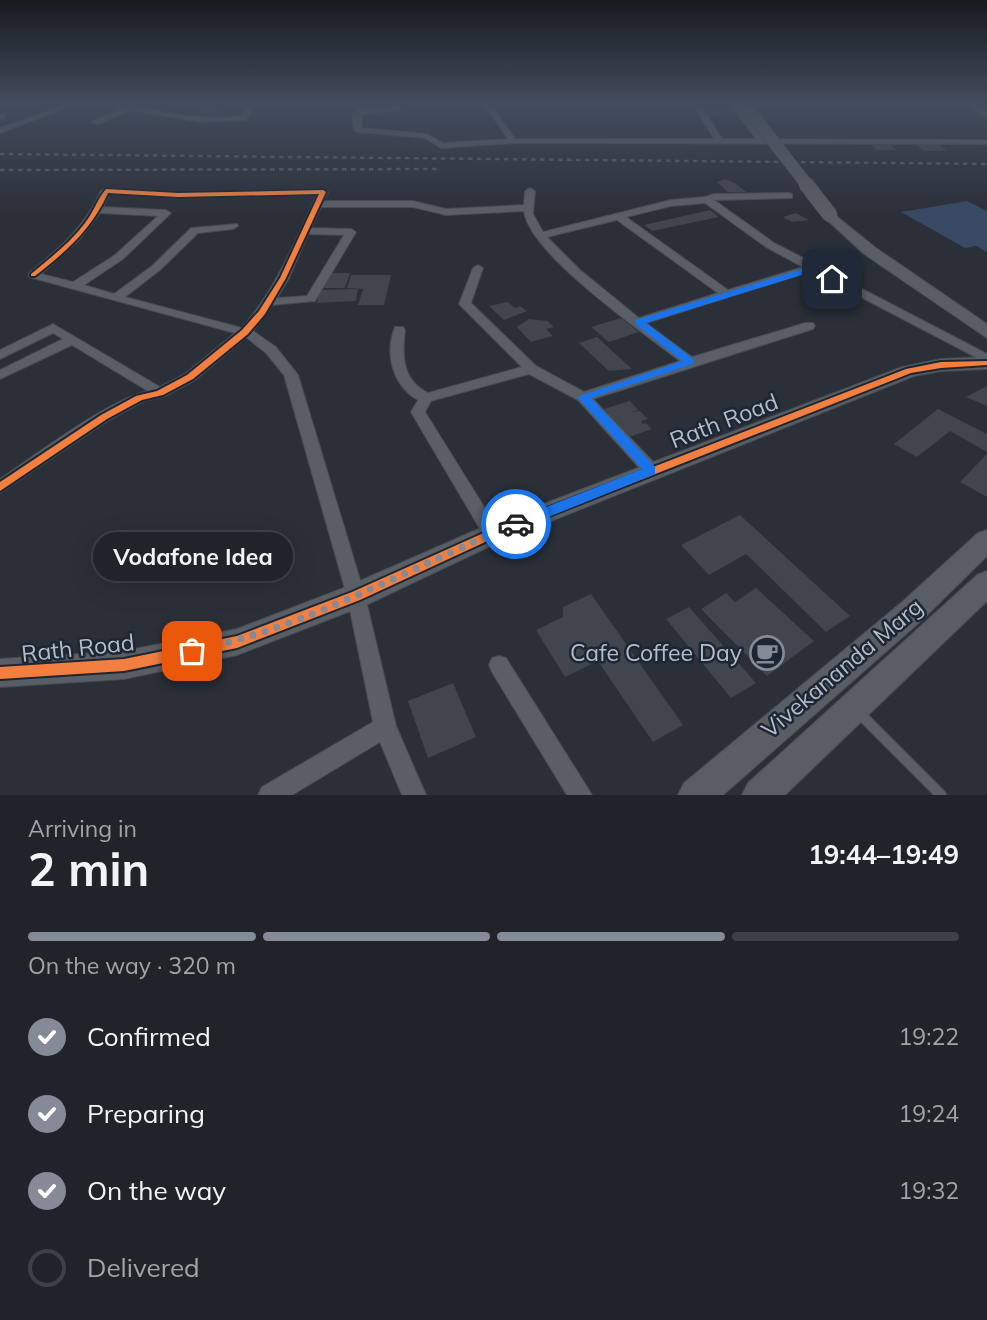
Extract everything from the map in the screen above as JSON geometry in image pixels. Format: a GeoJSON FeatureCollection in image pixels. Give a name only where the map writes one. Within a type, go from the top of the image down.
{"type":"FeatureCollection","features":[{"type":"Feature","properties":{"kind":"main road"},"geometry":{"type":"LineString","coordinates":[[773,141],[830,215],[870,251],[987,332]]}},
{"type":"Feature","properties":{"kind":"main road","name":"Rath Road"},"geometry":{"type":"LineString","coordinates":[[0,673],[124,665],[237,642],[356,596],[492,534],[909,371],[987,361]]}},
{"type":"Feature","properties":{"kind":"main road","name":"Vivekananda Marg"},"geometry":{"type":"LineString","coordinates":[[696,795],[912,611],[987,540]]}},
{"type":"Feature","properties":{"kind":"main road","name":"Vivekananda Marg"},"geometry":{"type":"LineString","coordinates":[[760,795],[987,583]]}},
{"type":"Feature","properties":{"kind":"street"},"geometry":{"type":"LineString","coordinates":[[434,141],[441,146],[512,141]]}},
{"type":"Feature","properties":{"kind":"street"},"geometry":{"type":"LineString","coordinates":[[784,141],[987,142]]}},
{"type":"Feature","properties":{"kind":"street"},"geometry":{"type":"LineString","coordinates":[[0,486],[104,417],[139,398],[160,393],[190,377],[245,332],[268,302],[323,191],[178,195],[106,191],[99,210],[75,242],[33,275],[245,332],[265,345],[291,375],[356,596],[385,727],[414,795]]}},
{"type":"Feature","properties":{"kind":"street"},"geometry":{"type":"LineString","coordinates":[[530,191],[528,216],[540,236],[591,284],[690,362]]}},
{"type":"Feature","properties":{"kind":"street"},"geometry":{"type":"LineString","coordinates":[[540,236],[671,203],[714,197],[789,196]]}},
{"type":"Feature","properties":{"kind":"street"},"geometry":{"type":"LineString","coordinates":[[707,200],[727,217],[812,269],[987,361]]}},
{"type":"Feature","properties":{"kind":"street"},"geometry":{"type":"LineString","coordinates":[[317,204],[413,204],[446,212],[529,208]]}},
{"type":"Feature","properties":{"kind":"street"},"geometry":{"type":"LineString","coordinates":[[75,285],[119,257],[166,213],[99,210]]}},
{"type":"Feature","properties":{"kind":"street"},"geometry":{"type":"LineString","coordinates":[[618,216],[728,295]]}},
{"type":"Feature","properties":{"kind":"street"},"geometry":{"type":"LineString","coordinates":[[117,297],[156,268],[195,230],[233,226]]}},
{"type":"Feature","properties":{"kind":"street"},"geometry":{"type":"LineString","coordinates":[[268,302],[311,299],[351,232],[305,230]]}},
{"type":"Feature","properties":{"kind":"street"},"geometry":{"type":"LineString","coordinates":[[638,322],[851,255]]}},
{"type":"Feature","properties":{"kind":"street"},"geometry":{"type":"LineString","coordinates":[[478,268],[465,304],[531,369],[583,397],[651,470]]}},
{"type":"Feature","properties":{"kind":"street"},"geometry":{"type":"LineString","coordinates":[[583,397],[808,326]]}},
{"type":"Feature","properties":{"kind":"street"},"geometry":{"type":"LineString","coordinates":[[0,355],[52,328],[160,393]]}},
{"type":"Feature","properties":{"kind":"street"},"geometry":{"type":"LineString","coordinates":[[399,330],[396,354],[400,377],[414,392],[426,398],[531,369]]}},
{"type":"Feature","properties":{"kind":"street"},"geometry":{"type":"LineString","coordinates":[[0,375],[72,340]]}},
{"type":"Feature","properties":{"kind":"street"},"geometry":{"type":"LineString","coordinates":[[426,398],[418,412],[492,534]]}},
{"type":"Feature","properties":{"kind":"street"},"geometry":{"type":"LineString","coordinates":[[499,665],[580,795]]}},
{"type":"Feature","properties":{"kind":"street"},"geometry":{"type":"LineString","coordinates":[[270,795],[385,727]]}},
{"type":"Feature","properties":{"kind":"lane"},"geometry":{"type":"LineString","coordinates":[[855,709],[941,795]]}},
{"type":"Feature","properties":{"kind":"water"},"geometry":{"type":"Polygon","coordinates":[[[967,201],[987,211],[987,252],[976,246],[965,248],[901,212],[967,201]]]}},
{"type":"Feature","properties":{"kind":"building"},"geometry":{"type":"Polygon","coordinates":[[[870,144],[889,144],[896,150],[877,150],[870,144]]]}},
{"type":"Feature","properties":{"kind":"building"},"geometry":{"type":"Polygon","coordinates":[[[915,144],[938,144],[947,151],[924,151],[915,144]]]}},
{"type":"Feature","properties":{"kind":"building"},"geometry":{"type":"Polygon","coordinates":[[[725,179],[746,192],[728,192],[717,182],[725,179]]]}},
{"type":"Feature","properties":{"kind":"building"},"geometry":{"type":"Polygon","coordinates":[[[710,210],[719,217],[652,231],[644,225],[710,210]]]}},
{"type":"Feature","properties":{"kind":"building"},"geometry":{"type":"Polygon","coordinates":[[[796,213],[809,220],[792,222],[783,217],[796,213]]]}},
{"type":"Feature","properties":{"kind":"building"},"geometry":{"type":"Polygon","coordinates":[[[328,273],[350,273],[345,288],[322,288],[328,273]]]}},
{"type":"Feature","properties":{"kind":"building"},"geometry":{"type":"Polygon","coordinates":[[[351,275],[391,275],[384,305],[358,305],[363,289],[347,288],[351,275]]]}},
{"type":"Feature","properties":{"kind":"building"},"geometry":{"type":"Polygon","coordinates":[[[358,289],[356,301],[317,303],[320,290],[358,289]]]}},
{"type":"Feature","properties":{"kind":"building"},"geometry":{"type":"Polygon","coordinates":[[[508,302],[515,308],[520,306],[527,311],[504,320],[489,306],[508,302]]]}},
{"type":"Feature","properties":{"kind":"building"},"geometry":{"type":"Polygon","coordinates":[[[621,318],[639,332],[609,342],[591,327],[621,318]]]}},
{"type":"Feature","properties":{"kind":"building"},"geometry":{"type":"Polygon","coordinates":[[[529,319],[547,321],[554,327],[546,329],[553,336],[531,342],[517,327],[529,319]]]}},
{"type":"Feature","properties":{"kind":"building"},"geometry":{"type":"Polygon","coordinates":[[[597,337],[632,369],[609,371],[579,343],[597,337]]]}},
{"type":"Feature","properties":{"kind":"building"},"geometry":{"type":"Polygon","coordinates":[[[987,386],[987,406],[966,397],[987,386]]]}},
{"type":"Feature","properties":{"kind":"building"},"geometry":{"type":"Polygon","coordinates":[[[630,401],[638,410],[632,412],[640,411],[648,419],[641,421],[643,424],[646,423],[652,429],[629,437],[604,409],[630,401]]]}},
{"type":"Feature","properties":{"kind":"building"},"geometry":{"type":"Polygon","coordinates":[[[938,409],[987,434],[987,452],[950,431],[917,457],[894,444],[938,409]]]}},
{"type":"Feature","properties":{"kind":"building"},"geometry":{"type":"Polygon","coordinates":[[[987,454],[987,497],[960,482],[987,454]]]}},
{"type":"Feature","properties":{"kind":"building"},"geometry":{"type":"Polygon","coordinates":[[[740,515],[850,616],[826,632],[746,554],[709,575],[681,545],[740,515]]]}},
{"type":"Feature","properties":{"kind":"building"},"geometry":{"type":"Polygon","coordinates":[[[756,588],[814,641],[767,676],[701,609],[726,593],[735,602],[756,588]]]}},
{"type":"Feature","properties":{"kind":"building"},"geometry":{"type":"Polygon","coordinates":[[[591,594],[683,725],[653,742],[598,661],[565,677],[536,630],[563,617],[563,607],[591,594]]]}},
{"type":"Feature","properties":{"kind":"building"},"geometry":{"type":"Polygon","coordinates":[[[689,607],[756,683],[731,698],[666,619],[689,607]]]}},
{"type":"Feature","properties":{"kind":"building"},"geometry":{"type":"Polygon","coordinates":[[[453,683],[476,737],[428,758],[408,701],[453,683]]]}},
{"type":"Feature","properties":{"kind":"railway"},"geometry":{"type":"LineString","coordinates":[[0,154],[987,164]]}},
{"type":"Feature","properties":{"kind":"railway"},"geometry":{"type":"LineString","coordinates":[[0,170],[441,169]]}},
{"type":"Feature","properties":{"kind":"cycle path"},"geometry":{"type":"LineString","coordinates":[[0,487],[104,417],[139,398],[160,393],[190,377],[245,332],[262,312],[283,278],[323,192],[178,195],[106,191],[85,228],[33,275]]}},
{"type":"Feature","properties":{"kind":"cycle path"},"geometry":{"type":"LineString","coordinates":[[0,673],[124,665],[237,642],[356,596],[492,534],[909,371],[941,365],[987,363]]}},
{"type":"Feature","properties":{"kind":"way so far"},"geometry":{"type":"LineString","coordinates":[[192,651],[237,642],[356,596],[516,524]]}},
{"type":"Feature","properties":{"kind":"place","name":"Vodafone Idea"},"geometry":{"type":"Point","coordinates":[192,651]}},
{"type":"Feature","properties":{"kind":"place","name":"Cafe Coffee Day"},"geometry":{"type":"Point","coordinates":[767,653]}},
{"type":"Feature","properties":{"kind":"route"},"geometry":{"type":"LineString","coordinates":[[516,524],[651,470],[583,397],[690,362],[638,322],[812,269],[832,279]]}}]}
